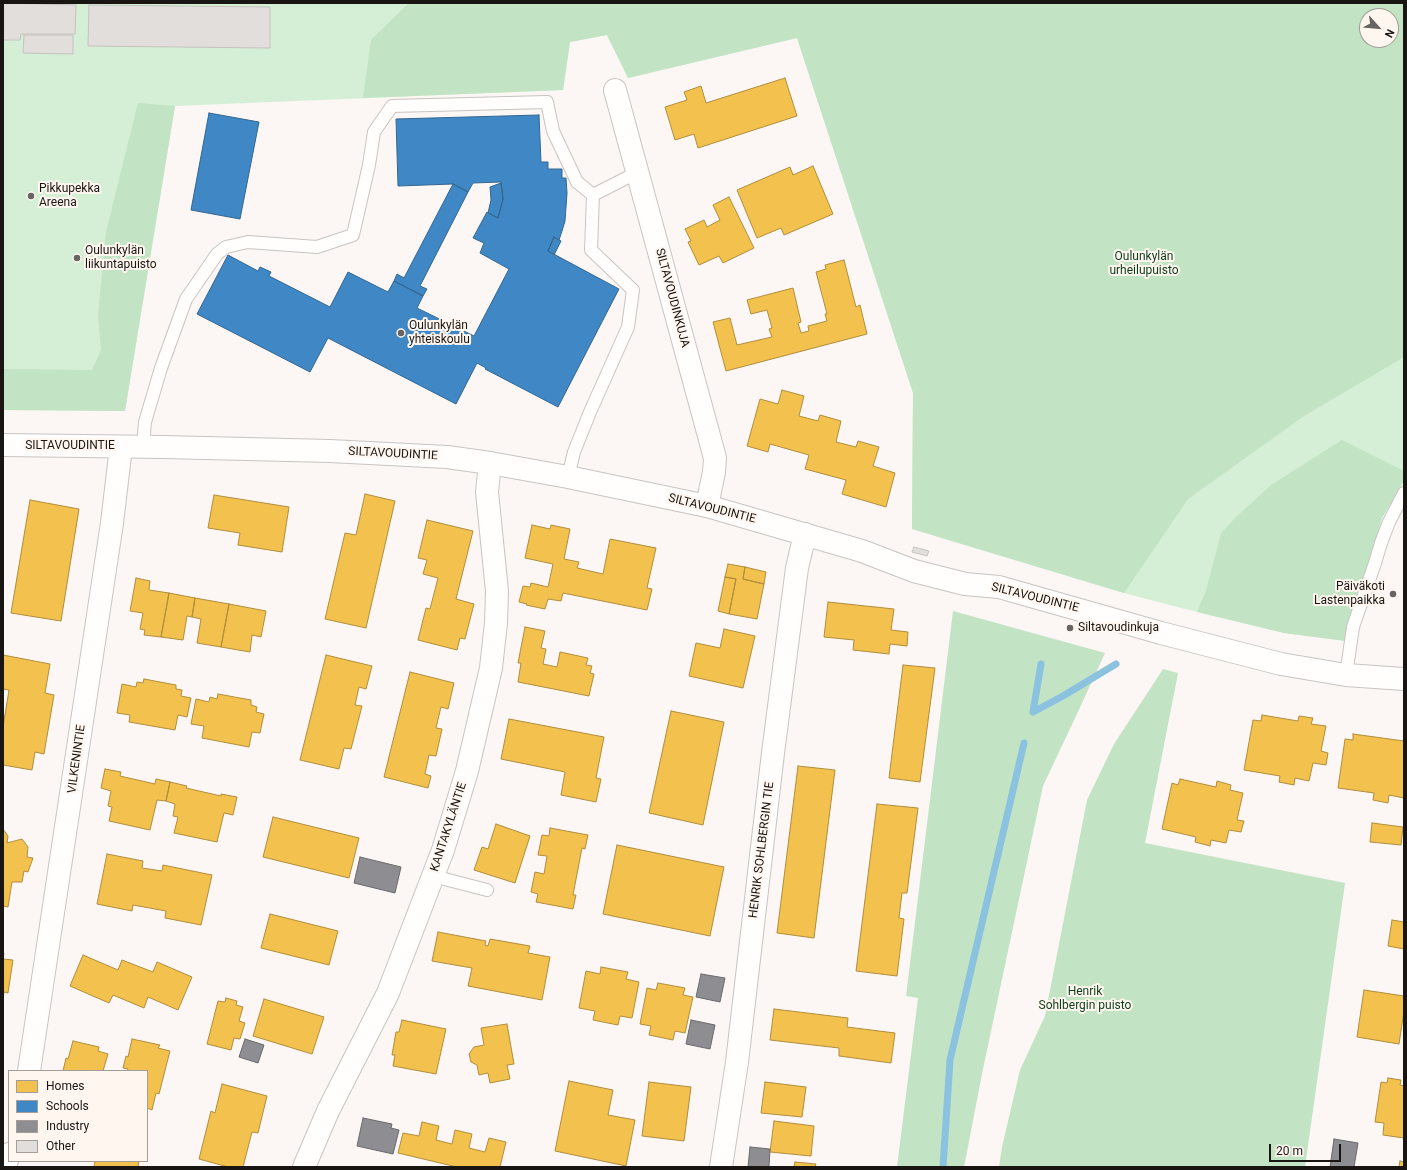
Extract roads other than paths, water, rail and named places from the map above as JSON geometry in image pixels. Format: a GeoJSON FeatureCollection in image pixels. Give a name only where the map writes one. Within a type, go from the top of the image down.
{"type":"FeatureCollection","features":[{"type":"Feature","properties":{"kind":"street","name":"SILTAVOUDINKUJA"},"geometry":{"type":"LineString","coordinates":[[615,90],[715,458],[714,472],[706,506]]}},
{"type":"Feature","properties":{"kind":"street","name":"SILTAVOUDINTIE"},"geometry":{"type":"LineString","coordinates":[[3,446],[143,447],[405,454],[448,457],[490,463],[568,477],[706,506],[862,551],[914,571],[965,584],[999,587],[1161,633],[1266,660],[1346,675],[1404,679]]}},
{"type":"Feature","properties":{"kind":"street","name":"VILKENINTIE"},"geometry":{"type":"LineString","coordinates":[[29,1070],[112,523],[121,447]]}},
{"type":"Feature","properties":{"kind":"street","name":"KANTAKYLÄNTIE"},"geometry":{"type":"LineString","coordinates":[[304,1167],[328,1111],[388,993],[443,850],[467,771],[491,668],[496,623],[497,591],[487,492],[490,463]]}},
{"type":"Feature","properties":{"kind":"street","name":"HENRIK SOHLBERGIN TIE"},"geometry":{"type":"LineString","coordinates":[[721,1167],[737,1062],[773,753],[797,568],[805,534]]}},
{"type":"Feature","properties":{"kind":"street"},"geometry":{"type":"LineString","coordinates":[[5,1167],[8,1157]]}},
{"type":"Feature","properties":{"kind":"lane"},"geometry":{"type":"LineString","coordinates":[[143,447],[145,422],[159,375],[186,299],[217,254],[226,247],[248,242],[316,247],[353,235],[369,165],[374,132],[392,106],[547,102],[553,131],[577,182],[593,195]]}},
{"type":"Feature","properties":{"kind":"lane"},"geometry":{"type":"LineString","coordinates":[[593,195],[638,172]]}},
{"type":"Feature","properties":{"kind":"lane"},"geometry":{"type":"LineString","coordinates":[[568,477],[576,445],[628,327],[633,290],[590,250],[593,195]]}},
{"type":"Feature","properties":{"kind":"lane"},"geometry":{"type":"LineString","coordinates":[[1346,675],[1353,627],[1386,529],[1404,493]]}},
{"type":"Feature","properties":{"kind":"lane"},"geometry":{"type":"LineString","coordinates":[[433,876],[487,890]]}},
{"type":"Feature","properties":{"kind":"waterway"},"geometry":{"type":"LineString","coordinates":[[1033,712],[1041,664]]}},
{"type":"Feature","properties":{"kind":"waterway"},"geometry":{"type":"LineString","coordinates":[[1033,712],[1116,664]]}},
{"type":"Feature","properties":{"kind":"waterway"},"geometry":{"type":"LineString","coordinates":[[943,1167],[950,1060],[1024,743]]}},
{"type":"Feature","properties":{"kind":"place","name":"Pikkupekka Areena"},"geometry":{"type":"Point","coordinates":[31,196]}},
{"type":"Feature","properties":{"kind":"place","name":"Oulunkylän liikuntapuisto"},"geometry":{"type":"Point","coordinates":[77,258]}},
{"type":"Feature","properties":{"kind":"place","name":"Oulunkylän yhteiskoulu"},"geometry":{"type":"Point","coordinates":[401,333]}},
{"type":"Feature","properties":{"kind":"place","name":"Päiväkoti Lastenpaikka"},"geometry":{"type":"Point","coordinates":[1393,594]}},
{"type":"Feature","properties":{"kind":"place","name":"Siltavoudinkuja"},"geometry":{"type":"Point","coordinates":[1070,628]}},
{"type":"Feature","properties":{"kind":"park label","name":"Oulunkylän urheilupuisto"},"geometry":{"type":"Point","coordinates":[1144,264]}},
{"type":"Feature","properties":{"kind":"park label","name":"Henrik Sohlbergin puisto"},"geometry":{"type":"Point","coordinates":[1085,999]}}]}
